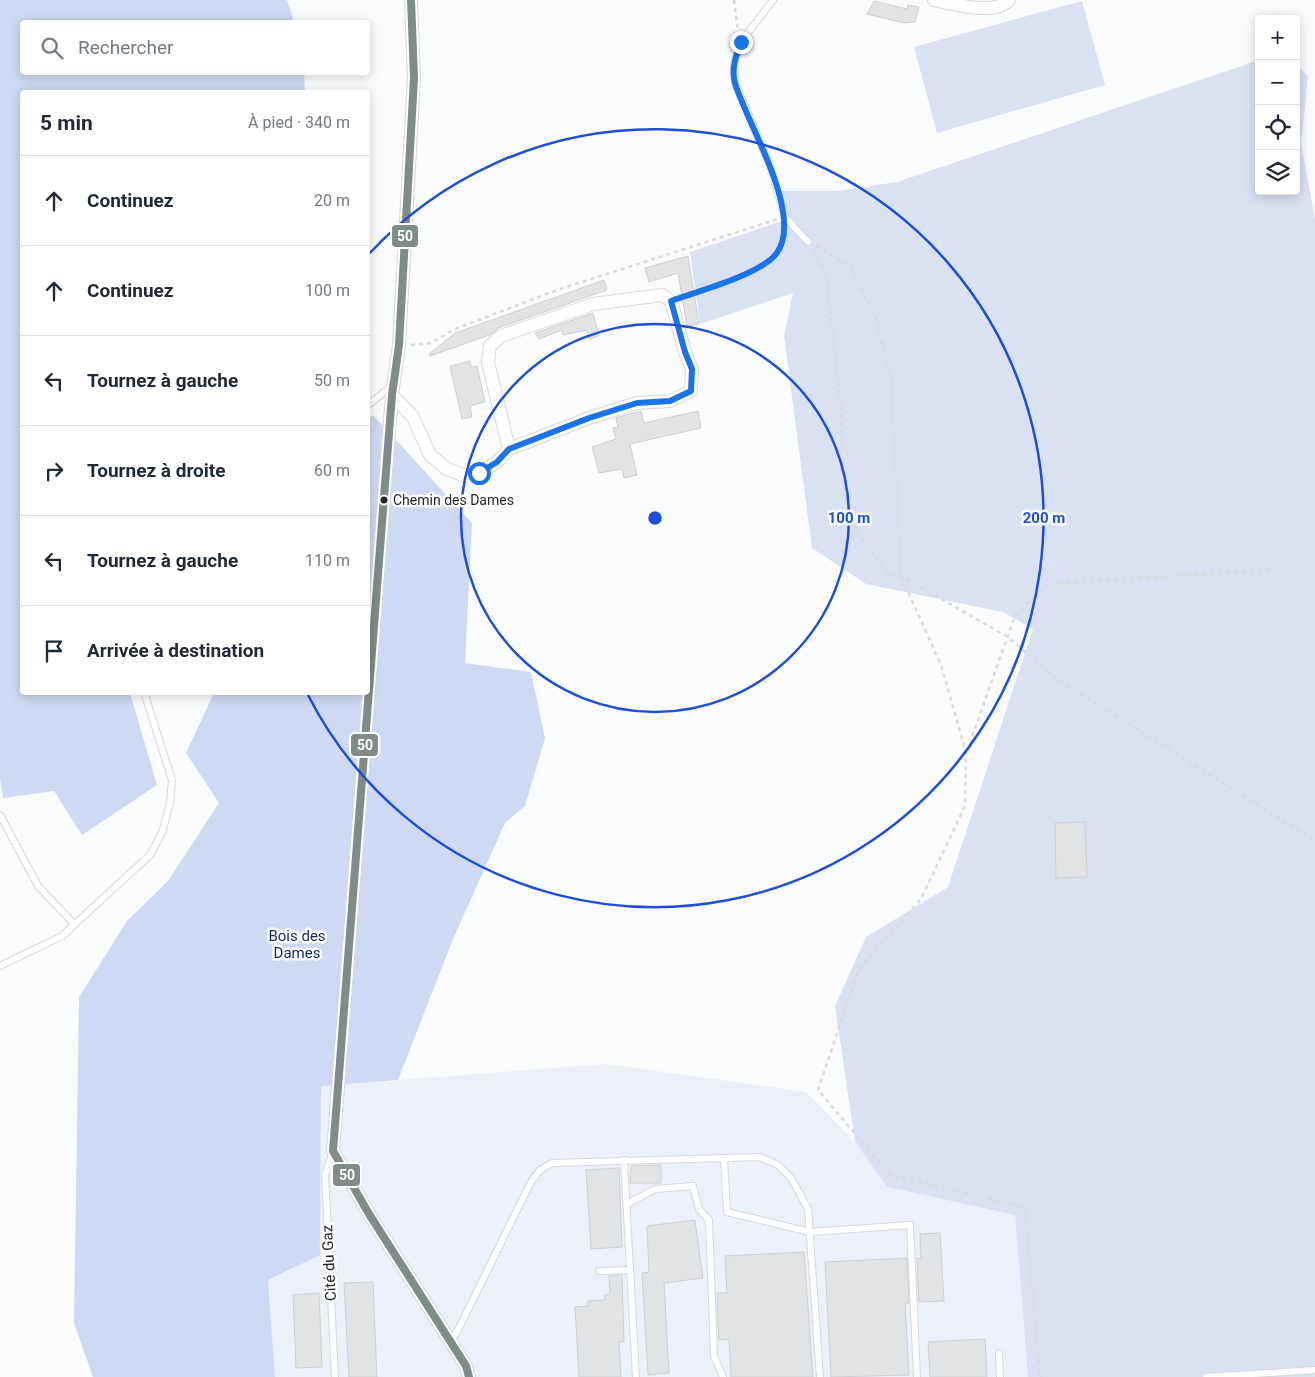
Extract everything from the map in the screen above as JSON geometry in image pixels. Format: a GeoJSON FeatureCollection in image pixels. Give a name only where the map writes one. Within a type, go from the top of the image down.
{"type":"FeatureCollection","features":[{"type":"Feature","properties":{"kind":"street"},"geometry":{"type":"LineString","coordinates":[[370,682],[393,391],[399,346],[414,78],[411,0]]}},
{"type":"Feature","properties":{"kind":"street"},"geometry":{"type":"LineString","coordinates":[[934,0],[967,7],[996,8],[1009,0]]}},
{"type":"Feature","properties":{"kind":"street"},"geometry":{"type":"LineString","coordinates":[[393,391],[413,417],[430,455],[447,469],[466,476],[479,473],[497,462],[509,449],[597,415],[637,403],[670,401],[691,391],[692,369],[685,352],[671,301],[662,295],[593,304],[501,336],[490,346],[488,362],[509,449]]}},
{"type":"Feature","properties":{"kind":"street"},"geometry":{"type":"LineString","coordinates":[[369,695],[333,1151],[368,1214],[466,1366],[469,1377]]}},
{"type":"Feature","properties":{"kind":"lane"},"geometry":{"type":"LineString","coordinates":[[773,0],[741,42],[734,64],[735,83],[770,165],[785,217],[808,242]]}},
{"type":"Feature","properties":{"kind":"lane"},"geometry":{"type":"LineString","coordinates":[[370,404],[393,391]]}},
{"type":"Feature","properties":{"kind":"lane"},"geometry":{"type":"LineString","coordinates":[[0,966],[62,936],[150,855],[162,834],[170,803],[172,780],[145,695]]}},
{"type":"Feature","properties":{"kind":"lane"},"geometry":{"type":"LineString","coordinates":[[0,815],[38,886],[74,924]]}},
{"type":"Feature","properties":{"kind":"lane","name":"Cité du Gaz"},"geometry":{"type":"LineString","coordinates":[[333,1151],[325,1175],[335,1377]]}},
{"type":"Feature","properties":{"kind":"lane"},"geometry":{"type":"LineString","coordinates":[[451,1343],[531,1182],[540,1170],[552,1163],[760,1157],[778,1165],[791,1178],[808,1210],[820,1377]]}},
{"type":"Feature","properties":{"kind":"lane"},"geometry":{"type":"LineString","coordinates":[[724,1158],[728,1212],[810,1232],[910,1225],[917,1377]]}},
{"type":"Feature","properties":{"kind":"lane"},"geometry":{"type":"LineString","coordinates":[[624,1160],[636,1377]]}},
{"type":"Feature","properties":{"kind":"lane"},"geometry":{"type":"LineString","coordinates":[[627,1204],[655,1189],[693,1186],[699,1209],[709,1220],[714,1356],[723,1377]]}},
{"type":"Feature","properties":{"kind":"lane"},"geometry":{"type":"LineString","coordinates":[[599,1271],[630,1270]]}},
{"type":"Feature","properties":{"kind":"lane"},"geometry":{"type":"LineString","coordinates":[[999,1353],[1000,1377]]}},
{"type":"Feature","properties":{"kind":"lane"},"geometry":{"type":"LineString","coordinates":[[1206,1377],[1315,1370]]}},
{"type":"Feature","properties":{"kind":"path"},"geometry":{"type":"LineString","coordinates":[[734,0],[741,42]]}},
{"type":"Feature","properties":{"kind":"path"},"geometry":{"type":"LineString","coordinates":[[399,346],[431,343],[455,329],[557,290],[785,217],[780,248],[771,260],[758,268],[671,301]]}},
{"type":"Feature","properties":{"kind":"path"},"geometry":{"type":"LineString","coordinates":[[808,242],[826,274],[841,409],[844,494],[858,534],[887,573],[901,576],[1008,637],[1057,679],[1315,841]]}},
{"type":"Feature","properties":{"kind":"path"},"geometry":{"type":"LineString","coordinates":[[808,242],[851,268],[876,319],[891,380],[901,576],[941,665],[966,752]]}},
{"type":"Feature","properties":{"kind":"path"},"geometry":{"type":"LineString","coordinates":[[1040,1377],[1025,1207],[890,1176],[818,1090],[859,969],[921,899],[964,806],[966,752],[1016,613],[1049,584],[1270,570]]}},
{"type":"Feature","properties":{"kind":"shaded area"},"geometry":{"type":"Polygon","coordinates":[[[1082,1],[1105,85],[937,133],[914,47],[1082,1]]]}},
{"type":"Feature","properties":{"kind":"shaded area"},"geometry":{"type":"Polygon","coordinates":[[[1255,61],[1255,195],[1300,195],[1300,68],[1308,76],[1301,144],[1315,218],[1315,1377],[1028,1377],[1015,1215],[887,1187],[855,1142],[835,1006],[866,937],[948,887],[1033,629],[1003,612],[866,584],[812,548],[784,336],[793,293],[700,324],[690,252],[782,221],[782,230],[787,233],[785,217],[777,191],[838,191],[897,182],[1255,61]]]}},
{"type":"Feature","properties":{"kind":"shaded area"},"geometry":{"type":"Polygon","coordinates":[[[606,1064],[806,1092],[855,1142],[887,1187],[1015,1215],[1028,1377],[275,1377],[268,1280],[320,1255],[321,1086],[606,1064]]]}},
{"type":"Feature","properties":{"kind":"green space"},"geometry":{"type":"Polygon","coordinates":[[[0,0],[287,0],[293,20],[20,20],[20,75],[304,75],[305,90],[20,90],[20,695],[131,695],[157,785],[82,835],[54,791],[3,798],[0,778],[0,0]]]}},
{"type":"Feature","properties":{"kind":"green space","name":"Bois des Dames"},"geometry":{"type":"Polygon","coordinates":[[[373,415],[472,523],[465,663],[531,672],[545,738],[525,806],[505,823],[453,939],[398,1080],[321,1086],[320,1255],[268,1280],[275,1377],[93,1377],[74,1323],[79,997],[127,921],[168,881],[219,803],[186,753],[213,695],[370,695],[370,417],[373,415]]]}},
{"type":"Feature","properties":{"kind":"building"},"geometry":{"type":"Polygon","coordinates":[[[874,1],[907,9],[908,5],[919,7],[915,22],[904,23],[867,14],[874,1]]]}},
{"type":"Feature","properties":{"kind":"building"},"geometry":{"type":"Polygon","coordinates":[[[688,256],[699,324],[687,326],[678,273],[649,282],[645,268],[688,256]]]}},
{"type":"Feature","properties":{"kind":"building"},"geometry":{"type":"Polygon","coordinates":[[[604,280],[607,290],[498,328],[492,334],[430,356],[429,354],[455,333],[604,280]]]}},
{"type":"Feature","properties":{"kind":"building"},"geometry":{"type":"Polygon","coordinates":[[[593,313],[599,336],[589,339],[587,330],[563,335],[562,330],[539,339],[535,333],[593,313]]]}},
{"type":"Feature","properties":{"kind":"building"},"geometry":{"type":"Polygon","coordinates":[[[470,361],[471,367],[477,366],[485,402],[470,406],[472,417],[462,419],[450,366],[470,361]]]}},
{"type":"Feature","properties":{"kind":"building"},"geometry":{"type":"Polygon","coordinates":[[[641,411],[644,423],[698,411],[701,428],[630,444],[637,475],[624,478],[622,469],[599,473],[592,447],[616,439],[613,428],[618,427],[616,418],[641,411]]]}},
{"type":"Feature","properties":{"kind":"building"},"geometry":{"type":"Polygon","coordinates":[[[1085,822],[1087,877],[1056,878],[1055,823],[1085,822]]]}},
{"type":"Feature","properties":{"kind":"building"},"geometry":{"type":"Polygon","coordinates":[[[661,1165],[661,1183],[630,1183],[631,1166],[661,1165]]]}},
{"type":"Feature","properties":{"kind":"building"},"geometry":{"type":"Polygon","coordinates":[[[619,1168],[622,1247],[591,1249],[586,1170],[619,1168]]]}},
{"type":"Feature","properties":{"kind":"building"},"geometry":{"type":"Polygon","coordinates":[[[695,1220],[703,1278],[664,1283],[669,1373],[648,1375],[642,1273],[649,1272],[647,1226],[695,1220]]]}},
{"type":"Feature","properties":{"kind":"building"},"geometry":{"type":"Polygon","coordinates":[[[940,1233],[944,1301],[919,1302],[917,1258],[921,1258],[920,1234],[940,1233]]]}},
{"type":"Feature","properties":{"kind":"building"},"geometry":{"type":"Polygon","coordinates":[[[804,1252],[813,1377],[731,1377],[729,1339],[719,1340],[718,1323],[717,1293],[727,1293],[725,1256],[804,1252]]]}},
{"type":"Feature","properties":{"kind":"building"},"geometry":{"type":"Polygon","coordinates":[[[907,1258],[909,1303],[905,1303],[909,1375],[831,1377],[825,1262],[907,1258]]]}},
{"type":"Feature","properties":{"kind":"building"},"geometry":{"type":"Polygon","coordinates":[[[622,1275],[624,1342],[619,1342],[621,1377],[579,1377],[575,1307],[588,1306],[588,1301],[605,1300],[604,1295],[610,1294],[609,1276],[622,1275]]]}},
{"type":"Feature","properties":{"kind":"building"},"geometry":{"type":"Polygon","coordinates":[[[373,1282],[377,1377],[349,1377],[344,1283],[373,1282]]]}},
{"type":"Feature","properties":{"kind":"building"},"geometry":{"type":"Polygon","coordinates":[[[319,1293],[322,1367],[296,1368],[293,1295],[319,1293]]]}},
{"type":"Feature","properties":{"kind":"building"},"geometry":{"type":"Polygon","coordinates":[[[985,1339],[987,1377],[930,1377],[928,1342],[985,1339]]]}},
{"type":"Feature","properties":{"kind":"transit line","name":"50"},"geometry":{"type":"LineString","coordinates":[[370,677],[392,395],[399,345],[414,78],[411,0]]}},
{"type":"Feature","properties":{"kind":"transit line","name":"50"},"geometry":{"type":"LineString","coordinates":[[369,695],[333,1151],[369,1214],[466,1366],[469,1377]]}},
{"type":"Feature","properties":{"kind":"place","name":"Chemin des Dames"},"geometry":{"type":"Point","coordinates":[384,500]}},
{"type":"Feature","properties":{"kind":"route"},"geometry":{"type":"LineString","coordinates":[[479,473],[497,462],[509,449],[589,418],[637,403],[670,401],[691,391],[692,369],[685,352],[671,301],[758,268],[771,260],[780,248],[785,217],[770,165],[735,83],[734,64],[741,42]]}}]}
